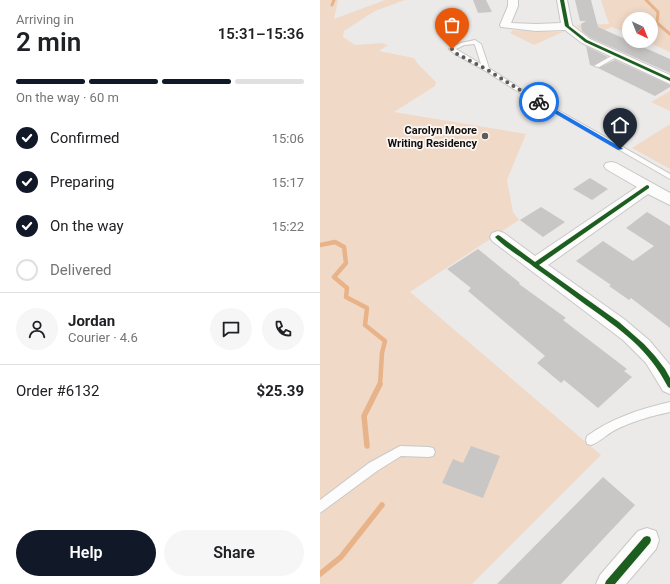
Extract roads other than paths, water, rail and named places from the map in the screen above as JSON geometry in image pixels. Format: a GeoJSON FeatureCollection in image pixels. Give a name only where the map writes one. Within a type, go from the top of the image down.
{"type":"FeatureCollection","features":[{"type":"Feature","properties":{"kind":"street"},"geometry":{"type":"LineString","coordinates":[[513,0],[513,6],[505,25],[550,29],[567,26]]}},
{"type":"Feature","properties":{"kind":"street"},"geometry":{"type":"LineString","coordinates":[[562,0],[567,26],[586,41],[670,80]]}},
{"type":"Feature","properties":{"kind":"street"},"geometry":{"type":"LineString","coordinates":[[611,166],[670,200]]}},
{"type":"Feature","properties":{"kind":"street"},"geometry":{"type":"LineString","coordinates":[[535,265],[648,187]]}},
{"type":"Feature","properties":{"kind":"street"},"geometry":{"type":"LineString","coordinates":[[498,238],[630,335],[656,360],[666,376],[670,386]]}},
{"type":"Feature","properties":{"kind":"street"},"geometry":{"type":"LineString","coordinates":[[609,584],[647,540]]}},
{"type":"Feature","properties":{"kind":"lane"},"geometry":{"type":"LineString","coordinates":[[486,69],[478,44],[475,42],[463,44],[452,49],[467,60],[486,69],[519,90],[670,177]]}},
{"type":"Feature","properties":{"kind":"lane"},"geometry":{"type":"LineString","coordinates":[[597,66],[617,55]]}},
{"type":"Feature","properties":{"kind":"lane"},"geometry":{"type":"LineString","coordinates":[[591,440],[613,424],[670,407]]}},
{"type":"Feature","properties":{"kind":"lane"},"geometry":{"type":"LineString","coordinates":[[320,507],[373,466],[400,451],[429,452]]}},
{"type":"Feature","properties":{"kind":"waterway"},"geometry":{"type":"LineString","coordinates":[[332,5],[334,0]]}},
{"type":"Feature","properties":{"kind":"waterway"},"geometry":{"type":"LineString","coordinates":[[646,0],[658,12],[657,23],[670,34]]}},
{"type":"Feature","properties":{"kind":"waterway"},"geometry":{"type":"LineString","coordinates":[[320,245],[335,242],[344,247],[346,263],[334,277],[347,288],[346,297],[367,308],[365,325],[385,341],[382,353],[380,385]]}},
{"type":"Feature","properties":{"kind":"waterway"},"geometry":{"type":"LineString","coordinates":[[367,446],[364,416],[380,384]]}},
{"type":"Feature","properties":{"kind":"waterway"},"geometry":{"type":"LineString","coordinates":[[320,574],[341,557],[382,505]]}},
{"type":"Feature","properties":{"kind":"place","name":"Carolyn Moore Writing Residency"},"geometry":{"type":"Point","coordinates":[485,136]}}]}
